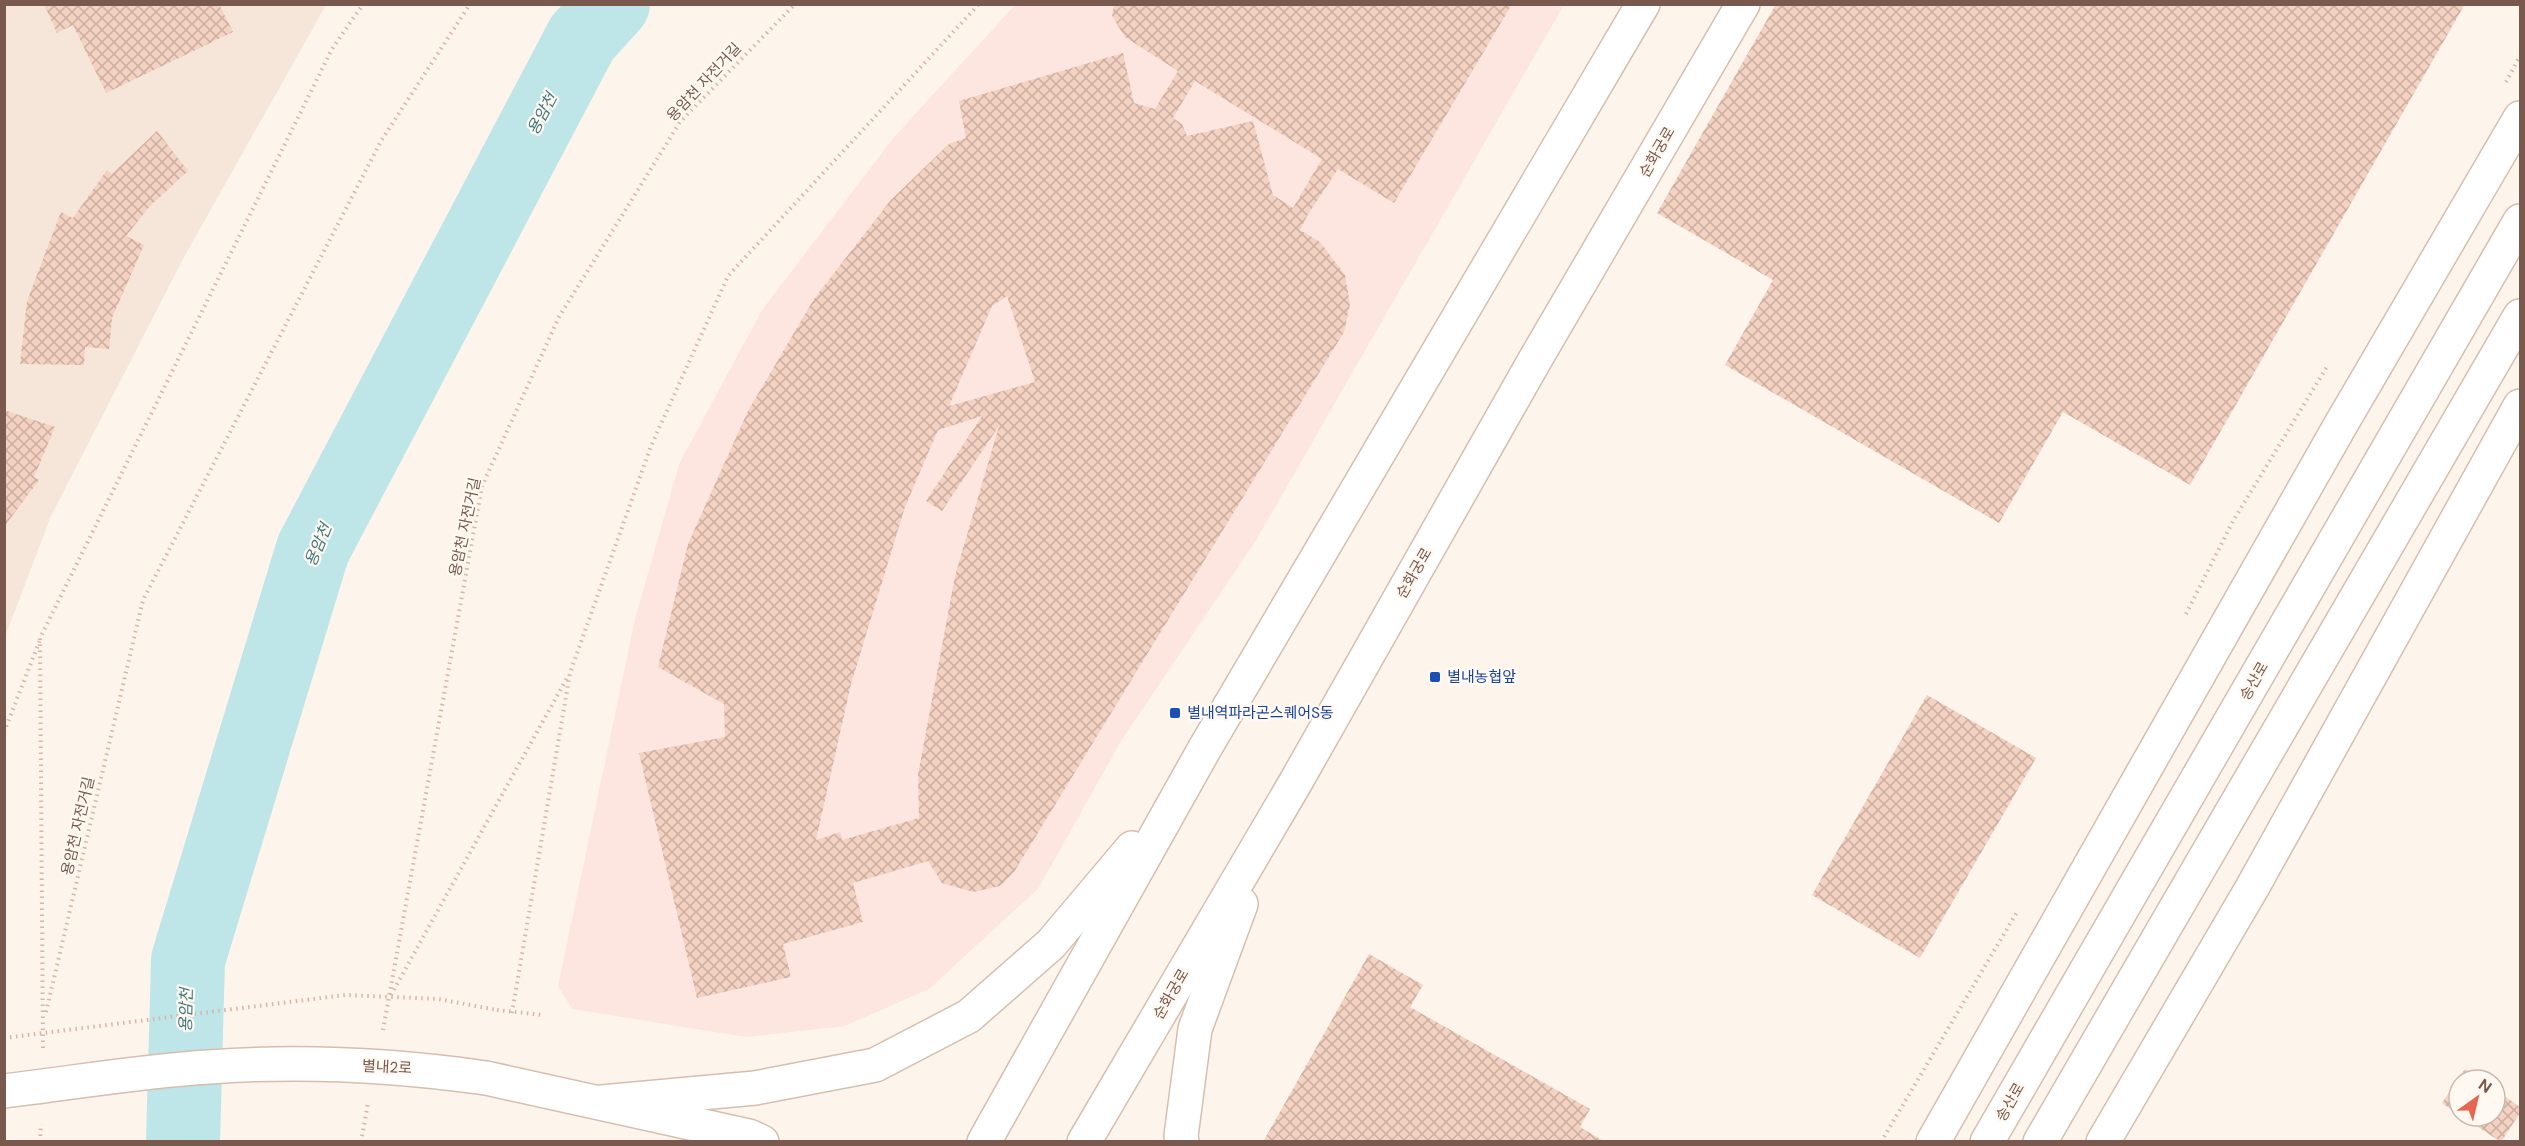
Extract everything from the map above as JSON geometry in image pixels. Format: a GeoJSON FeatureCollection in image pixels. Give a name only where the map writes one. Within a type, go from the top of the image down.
{"type":"FeatureCollection","features":[{"type":"Feature","properties":{"kind":"street"},"geometry":{"type":"LineString","coordinates":[[984,1142],[1185,784],[1643,4]]}},
{"type":"Feature","properties":{"kind":"street","name":"순화궁로"},"geometry":{"type":"LineString","coordinates":[[1084,1142],[1270,825],[1536,358],[1743,4]]}},
{"type":"Feature","properties":{"kind":"street"},"geometry":{"type":"LineString","coordinates":[[1933,1142],[2340,426],[2520,118]]}},
{"type":"Feature","properties":{"kind":"street","name":"송산로"},"geometry":{"type":"LineString","coordinates":[[1987,1142],[2520,222]]}},
{"type":"Feature","properties":{"kind":"street"},"geometry":{"type":"LineString","coordinates":[[2040,1142],[2520,316]]}},
{"type":"Feature","properties":{"kind":"street"},"geometry":{"type":"LineString","coordinates":[[2103,1142],[2252,888],[2520,406]]}},
{"type":"Feature","properties":{"kind":"street"},"geometry":{"type":"LineString","coordinates":[[602,1102],[756,1088],[875,1065],[969,1016],[1051,944],[1185,784]]}},
{"type":"Feature","properties":{"kind":"street"},"geometry":{"type":"LineString","coordinates":[[1182,1142],[1180,1136],[1195,1029],[1270,825]]}},
{"type":"Feature","properties":{"kind":"street","name":"별내2로"},"geometry":{"type":"LineString","coordinates":[[4,1091],[208,1067],[318,1064],[416,1068],[486,1078],[602,1102],[749,1136],[762,1142]]}},
{"type":"Feature","properties":{"kind":"path"},"geometry":{"type":"LineString","coordinates":[[4,732],[40,638],[332,49],[363,4]]}},
{"type":"Feature","properties":{"kind":"path","name":"용암천 자전거길"},"geometry":{"type":"LineString","coordinates":[[40,638],[44,1019],[143,600],[381,141],[470,4]]}},
{"type":"Feature","properties":{"kind":"path","name":"용암천 자전거길"},"geometry":{"type":"LineString","coordinates":[[382,1032],[482,486],[559,317],[680,122],[795,4]]}},
{"type":"Feature","properties":{"kind":"path"},"geometry":{"type":"LineString","coordinates":[[389,999],[570,673],[651,446],[728,276],[979,4]]}},
{"type":"Feature","properties":{"kind":"path"},"geometry":{"type":"LineString","coordinates":[[512,1013],[570,673]]}},
{"type":"Feature","properties":{"kind":"path"},"geometry":{"type":"LineString","coordinates":[[4,1038],[345,995],[438,999],[512,1013],[543,1015]]}},
{"type":"Feature","properties":{"kind":"path"},"geometry":{"type":"LineString","coordinates":[[361,1142],[369,1098]]}},
{"type":"Feature","properties":{"kind":"shaded area"},"geometry":{"type":"Polygon","coordinates":[[[5,5],[326,5],[183,259],[51,516],[5,637],[5,5]]]}},
{"type":"Feature","properties":{"kind":"shaded area"},"geometry":{"type":"Polygon","coordinates":[[[1015,5],[1564,5],[1255,542],[1123,738],[1038,889],[929,989],[845,1026],[746,1037],[572,1009],[558,986],[635,619],[679,464],[762,310],[894,137],[1015,5]]]}},
{"type":"Feature","properties":{"kind":"building"},"geometry":{"type":"Polygon","coordinates":[[[44,4],[219,4],[233,32],[106,93],[73,25],[57,33],[44,4]]]}},
{"type":"Feature","properties":{"kind":"building"},"geometry":{"type":"Polygon","coordinates":[[[1114,4],[1512,4],[1394,203],[1338,169],[1307,216],[1300,230],[1320,242],[1345,275],[1350,304],[1344,332],[1014,872],[1000,886],[973,892],[942,883],[928,861],[853,883],[863,922],[783,944],[791,977],[697,998],[639,753],[725,737],[724,704],[658,667],[688,544],[748,411],[814,299],[890,201],[949,144],[966,138],[959,101],[1123,53],[1134,103],[1155,109],[1178,71],[1125,37],[1112,16],[1114,4]],[[1195,81],[1173,118],[1182,124],[1187,136],[1253,121],[1273,195],[1293,208],[1322,159],[1195,81]],[[1007,296],[992,306],[949,406],[1035,382],[1007,296]],[[982,416],[938,430],[905,507],[851,684],[816,840],[840,832],[842,840],[919,818],[918,775],[955,576],[999,426],[942,511],[926,501],[982,416]]]}},
{"type":"Feature","properties":{"kind":"building"},"geometry":{"type":"Polygon","coordinates":[[[1776,4],[2465,4],[2190,485],[2063,412],[1999,523],[1725,365],[1773,280],[1657,213],[1776,4]]]}},
{"type":"Feature","properties":{"kind":"building"},"geometry":{"type":"Polygon","coordinates":[[[157,131],[188,171],[150,206],[126,236],[144,245],[112,318],[109,349],[85,347],[84,365],[20,364],[27,301],[61,212],[73,218],[107,170],[112,174],[157,131]]]}},
{"type":"Feature","properties":{"kind":"building"},"geometry":{"type":"Polygon","coordinates":[[[4,410],[55,427],[34,477],[39,480],[4,527],[4,410]]]}},
{"type":"Feature","properties":{"kind":"building"},"geometry":{"type":"Polygon","coordinates":[[[1927,695],[2036,758],[1920,958],[1812,895],[1927,695]]]}},
{"type":"Feature","properties":{"kind":"building"},"geometry":{"type":"Polygon","coordinates":[[[1369,954],[1423,985],[1410,1007],[1590,1109],[1580,1127],[1605,1142],[1263,1142],[1369,954]]]}},
{"type":"Feature","properties":{"kind":"building"},"geometry":{"type":"Polygon","coordinates":[[[2447,1096],[2447,1107],[2442,1103],[2447,1096]]]}},
{"type":"Feature","properties":{"kind":"building"},"geometry":{"type":"Polygon","coordinates":[[[2507,1098],[2520,1107],[2520,1113],[2501,1142],[2479,1128],[2507,1128],[2507,1098]]]}},
{"type":"Feature","properties":{"kind":"waterway","name":"용암천"},"geometry":{"type":"LineString","coordinates":[[183,1142],[188,960],[313,549],[582,38],[613,4]]}},
{"type":"Feature","properties":{"kind":"place","name":"별내농협앞"},"geometry":{"type":"Point","coordinates":[1435,677]}},
{"type":"Feature","properties":{"kind":"place","name":"별내역파라곤스퀘어S동"},"geometry":{"type":"Point","coordinates":[1175,713]}}]}
